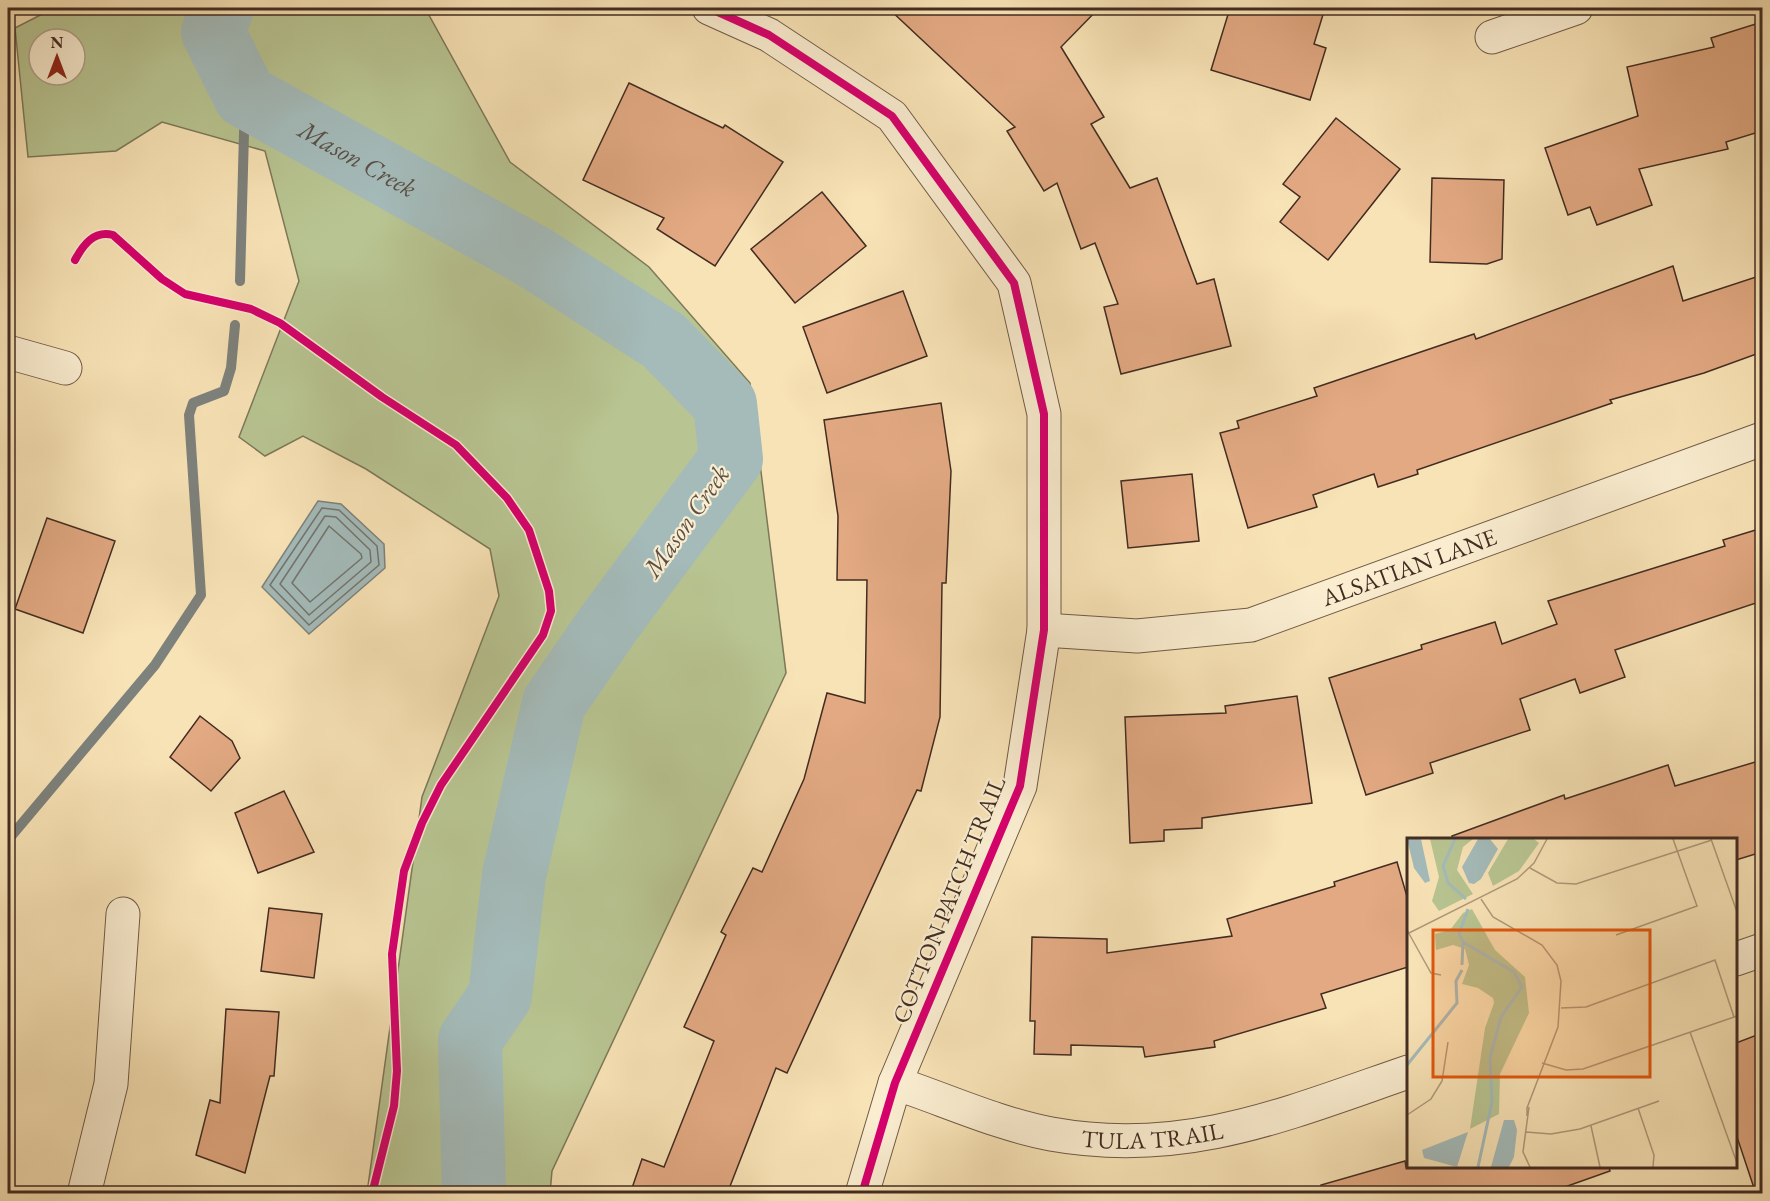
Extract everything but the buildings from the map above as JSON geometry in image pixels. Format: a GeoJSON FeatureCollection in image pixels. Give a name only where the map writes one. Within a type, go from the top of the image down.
{"type":"FeatureCollection","features":[{"type":"Feature","properties":{"kind":"street","name":"COTTON PATCH TRAIL"},"geometry":{"type":"LineString","coordinates":[[709,8],[769,35],[892,116],[1014,283],[1044,414],[1044,630],[1020,786],[895,1083],[862,1194]]}},
{"type":"Feature","properties":{"kind":"street"},"geometry":{"type":"LineString","coordinates":[[1492,37],[1576,8]]}},
{"type":"Feature","properties":{"kind":"street"},"geometry":{"type":"LineString","coordinates":[[8,352],[65,368]]}},
{"type":"Feature","properties":{"kind":"street","name":"ALSATIAN LANE"},"geometry":{"type":"LineString","coordinates":[[1044,630],[1137,636],[1251,624],[1762,439]]}},
{"type":"Feature","properties":{"kind":"street"},"geometry":{"type":"LineString","coordinates":[[84,1194],[111,1084],[123,914]]}},
{"type":"Feature","properties":{"kind":"street"},"geometry":{"type":"LineString","coordinates":[[1737,959],[1762,950]]}},
{"type":"Feature","properties":{"kind":"street","name":"TULA TRAIL"},"geometry":{"type":"LineString","coordinates":[[895,1083],[1048,1133],[1133,1143],[1180,1139],[1227,1131],[1271,1119],[1407,1072]]}},
{"type":"Feature","properties":{"kind":"green space"},"geometry":{"type":"Polygon","coordinates":[[[54,8],[425,8],[510,162],[649,267],[750,383],[786,673],[552,1171],[550,1193],[367,1193],[422,797],[499,596],[490,549],[366,469],[303,436],[265,456],[239,437],[299,281],[265,151],[162,122],[116,151],[28,157],[15,28],[54,8]]]}},
{"type":"Feature","properties":{"kind":"water"},"geometry":{"type":"Polygon","coordinates":[[[318,501],[341,504],[384,544],[385,568],[309,634],[262,587],[318,501]]]}},
{"type":"Feature","properties":{"kind":"waterway","name":"Mason Creek"},"geometry":{"type":"LineString","coordinates":[[222,8],[213,32],[245,96],[534,257],[664,341],[725,404],[731,459],[609,623],[554,703],[514,875],[500,996],[470,1040],[474,1194]]}},
{"type":"Feature","properties":{"kind":"waterway"},"geometry":{"type":"LineString","coordinates":[[240,281],[245,96]]}},
{"type":"Feature","properties":{"kind":"waterway"},"geometry":{"type":"LineString","coordinates":[[8,840],[155,665],[201,595],[189,415],[193,403],[224,391],[231,368],[235,325]]}},
{"type":"Feature","properties":{"kind":"cycle path"},"geometry":{"type":"LineString","coordinates":[[709,8],[769,35],[892,116],[1014,283],[1044,414],[1044,630],[1020,786],[895,1083],[862,1194]]}},
{"type":"Feature","properties":{"kind":"cycle path"},"geometry":{"type":"LineString","coordinates":[[75,260],[90,240],[100,235],[113,235],[162,279],[185,294],[251,309],[280,323],[382,397],[456,445],[507,498],[529,530],[549,591],[551,611],[543,635],[441,785],[422,823],[404,871],[392,954],[397,1071],[394,1106],[372,1194]]}}]}
